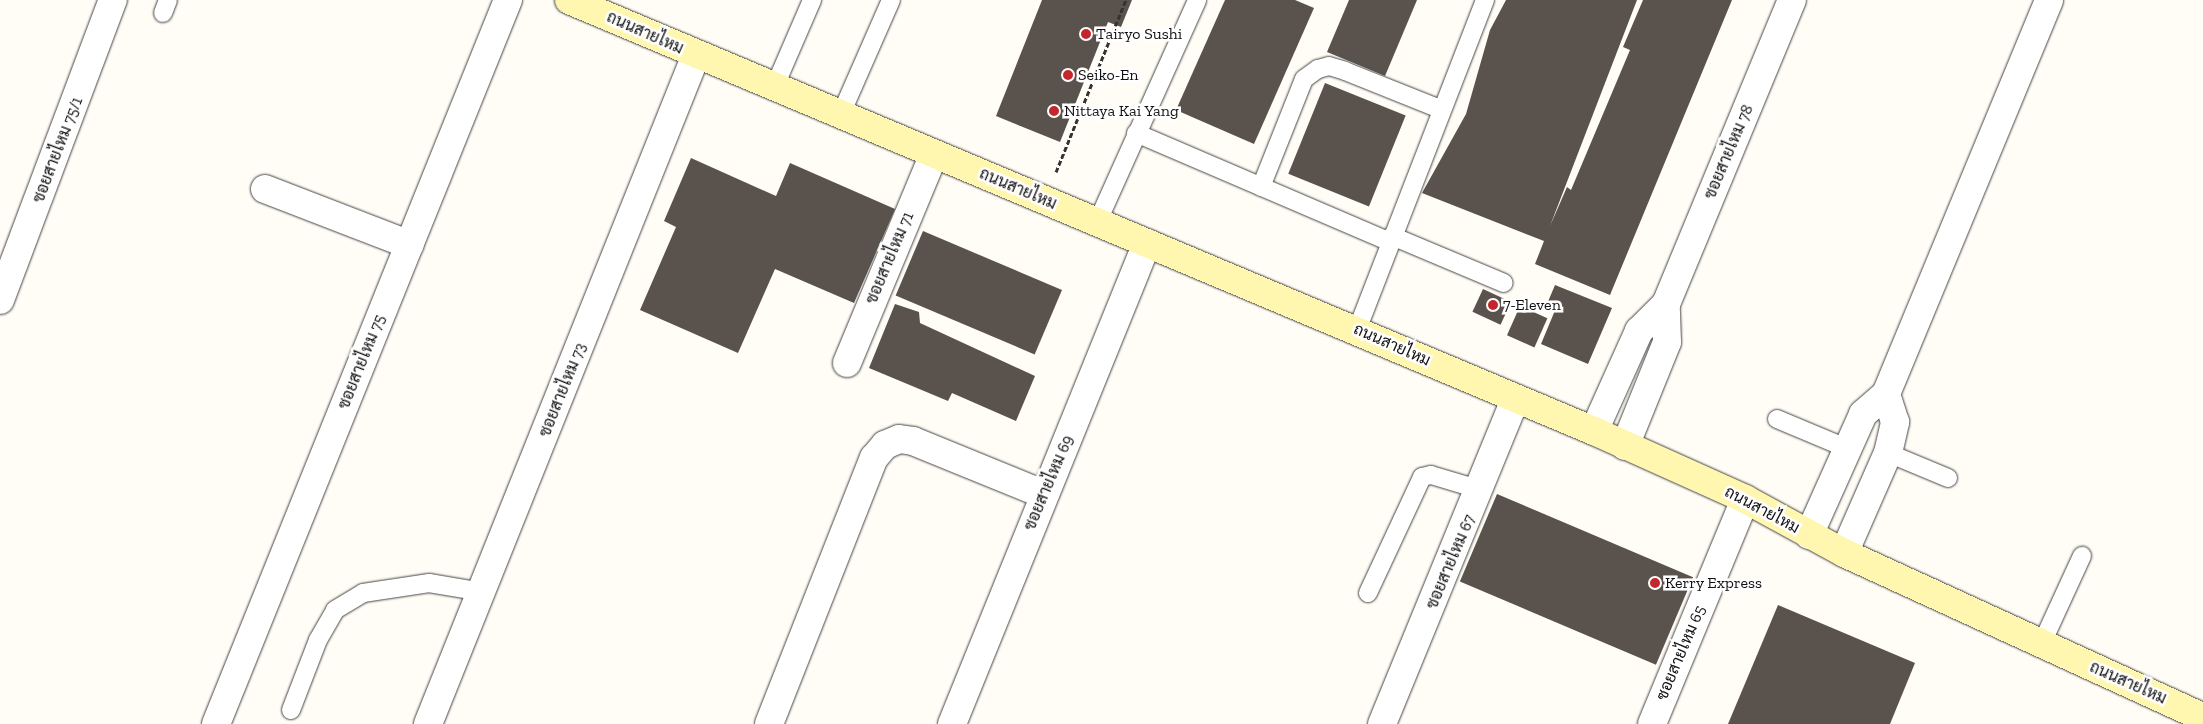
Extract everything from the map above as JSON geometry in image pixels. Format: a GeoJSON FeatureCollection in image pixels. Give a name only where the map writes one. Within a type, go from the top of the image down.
{"type":"FeatureCollection","features":[{"type":"Feature","properties":{"kind":"main road","name":"ถนนสายไหม"},"geometry":{"type":"LineString","coordinates":[[569,0],[774,88],[841,114],[1594,431],[1745,499],[1844,553],[2203,717]]}},
{"type":"Feature","properties":{"kind":"street","name":"ซอยสายไหม 75/1"},"geometry":{"type":"LineString","coordinates":[[0,300],[113,0]]}},
{"type":"Feature","properties":{"kind":"street","name":"ซอยสายไหม 75"},"geometry":{"type":"LineString","coordinates":[[216,724],[508,0]]}},
{"type":"Feature","properties":{"kind":"street","name":"ซอยสายไหม 78"},"geometry":{"type":"LineString","coordinates":[[1594,431],[1639,331],[1666,304],[1792,0]]}},
{"type":"Feature","properties":{"kind":"street"},"geometry":{"type":"LineString","coordinates":[[1809,535],[1846,448],[1863,414],[1886,394],[2049,0]]}},
{"type":"Feature","properties":{"kind":"street","name":"ซอยสายไหม 73"},"geometry":{"type":"LineString","coordinates":[[428,724],[483,592],[696,55]]}},
{"type":"Feature","properties":{"kind":"street","name":"ซอยสายไหม 71"},"geometry":{"type":"LineString","coordinates":[[847,363],[934,154]]}},
{"type":"Feature","properties":{"kind":"street"},"geometry":{"type":"LineString","coordinates":[[265,189],[410,245]]}},
{"type":"Feature","properties":{"kind":"street","name":"ซอยสายไหม 69"},"geometry":{"type":"LineString","coordinates":[[952,724],[1043,494],[1147,243]]}},
{"type":"Feature","properties":{"kind":"street","name":"ซอยสายไหม 78"},"geometry":{"type":"LineString","coordinates":[[1625,446],[1667,342],[1666,304]]}},
{"type":"Feature","properties":{"kind":"street"},"geometry":{"type":"LineString","coordinates":[[1844,553],[1888,453],[1895,422],[1886,394]]}},
{"type":"Feature","properties":{"kind":"street","name":"ซอยสายไหม 67"},"geometry":{"type":"LineString","coordinates":[[1386,723],[1481,490],[1515,399]]}},
{"type":"Feature","properties":{"kind":"street"},"geometry":{"type":"LineString","coordinates":[[770,724],[874,458],[885,445],[899,439],[912,441],[1043,494]]}},
{"type":"Feature","properties":{"kind":"street","name":"ซอยสายไหม 65"},"geometry":{"type":"LineString","coordinates":[[1652,724],[1745,499]]}},
{"type":"Feature","properties":{"kind":"lane"},"geometry":{"type":"LineString","coordinates":[[774,88],[812,0]]}},
{"type":"Feature","properties":{"kind":"lane"},"geometry":{"type":"LineString","coordinates":[[841,114],[891,0]]}},
{"type":"Feature","properties":{"kind":"lane"},"geometry":{"type":"LineString","coordinates":[[1097,223],[1196,0]]}},
{"type":"Feature","properties":{"kind":"lane"},"geometry":{"type":"LineString","coordinates":[[1357,330],[1440,109],[1485,0]]}},
{"type":"Feature","properties":{"kind":"lane"},"geometry":{"type":"LineString","coordinates":[[1261,187],[1304,80],[1318,69],[1329,66],[1345,71],[1440,109]]}},
{"type":"Feature","properties":{"kind":"lane"},"geometry":{"type":"LineString","coordinates":[[1136,133],[1261,187],[1504,283]]}},
{"type":"Feature","properties":{"kind":"lane"},"geometry":{"type":"LineString","coordinates":[[1777,419],[1846,448]]}},
{"type":"Feature","properties":{"kind":"lane"},"geometry":{"type":"LineString","coordinates":[[1888,453],[1948,478]]}},
{"type":"Feature","properties":{"kind":"lane"},"geometry":{"type":"LineString","coordinates":[[1368,593],[1422,477],[1431,475],[1481,490]]}},
{"type":"Feature","properties":{"kind":"lane"},"geometry":{"type":"LineString","coordinates":[[2042,643],[2082,556]]}},
{"type":"Feature","properties":{"kind":"lane"},"geometry":{"type":"LineString","coordinates":[[291,710],[318,640],[336,610],[363,593],[428,583],[483,592]]}},
{"type":"Feature","properties":{"kind":"path"},"geometry":{"type":"LineString","coordinates":[[1056,172],[1126,0]]}},
{"type":"Feature","properties":{"kind":"building"},"geometry":{"type":"Polygon","coordinates":[[[1042,0],[1132,0],[1121,27],[1108,22],[1060,142],[996,116],[1042,0]]]}},
{"type":"Feature","properties":{"kind":"building"},"geometry":{"type":"Polygon","coordinates":[[[1225,0],[1295,0],[1314,8],[1254,144],[1176,110],[1225,0]]]}},
{"type":"Feature","properties":{"kind":"building"},"geometry":{"type":"Polygon","coordinates":[[[1349,0],[1417,0],[1385,76],[1327,52],[1349,0]]]}},
{"type":"Feature","properties":{"kind":"building"},"geometry":{"type":"Polygon","coordinates":[[[1506,0],[1637,0],[1550,226],[1567,187],[1571,190],[1630,50],[1623,47],[1643,0],[1732,0],[1610,295],[1535,264],[1544,241],[1422,193],[1466,114],[1490,30],[1506,0]]]}},
{"type":"Feature","properties":{"kind":"building"},"geometry":{"type":"Polygon","coordinates":[[[1325,83],[1406,116],[1369,206],[1288,174],[1325,83]]]}},
{"type":"Feature","properties":{"kind":"building"},"geometry":{"type":"Polygon","coordinates":[[[691,158],[776,196],[790,163],[895,209],[854,303],[775,269],[738,353],[640,310],[676,227],[664,221],[691,158]]]}},
{"type":"Feature","properties":{"kind":"building"},"geometry":{"type":"Polygon","coordinates":[[[923,231],[1062,290],[1035,354],[896,295],[923,231]]]}},
{"type":"Feature","properties":{"kind":"building"},"geometry":{"type":"Polygon","coordinates":[[[1555,285],[1612,308],[1588,364],[1541,344],[1556,308],[1547,304],[1555,285]]]}},
{"type":"Feature","properties":{"kind":"building"},"geometry":{"type":"Polygon","coordinates":[[[1483,289],[1511,302],[1501,325],[1472,312],[1483,289]]]}},
{"type":"Feature","properties":{"kind":"building"},"geometry":{"type":"Polygon","coordinates":[[[895,304],[919,312],[920,323],[1035,376],[1016,421],[952,393],[948,401],[869,368],[895,304]]]}},
{"type":"Feature","properties":{"kind":"building"},"geometry":{"type":"Polygon","coordinates":[[[1520,306],[1547,318],[1534,347],[1507,335],[1520,306]]]}},
{"type":"Feature","properties":{"kind":"building"},"geometry":{"type":"Polygon","coordinates":[[[1497,494],[1693,577],[1656,665],[1460,581],[1497,494]]]}},
{"type":"Feature","properties":{"kind":"building"},"geometry":{"type":"Polygon","coordinates":[[[1778,605],[1915,663],[1890,724],[1728,724],[1778,605]]]}},
{"type":"Feature","properties":{"kind":"place","name":"Tairyo Sushi"},"geometry":{"type":"Point","coordinates":[1086,34]}},
{"type":"Feature","properties":{"kind":"place","name":"Seiko-En"},"geometry":{"type":"Point","coordinates":[1068,75]}},
{"type":"Feature","properties":{"kind":"place","name":"Nittaya Kai Yang"},"geometry":{"type":"Point","coordinates":[1054,111]}},
{"type":"Feature","properties":{"kind":"place","name":"7-Eleven"},"geometry":{"type":"Point","coordinates":[1493,305]}},
{"type":"Feature","properties":{"kind":"place","name":"Kerry Express"},"geometry":{"type":"Point","coordinates":[1655,583]}}]}
